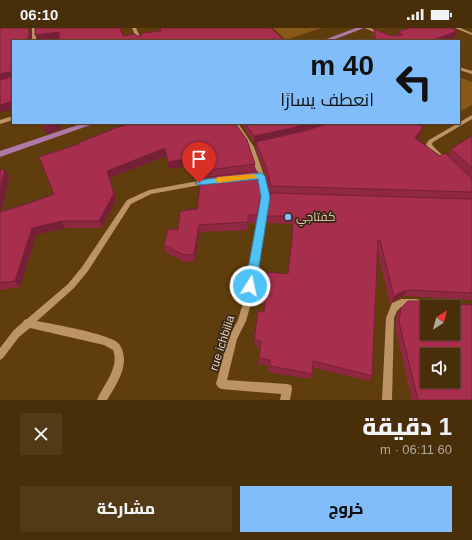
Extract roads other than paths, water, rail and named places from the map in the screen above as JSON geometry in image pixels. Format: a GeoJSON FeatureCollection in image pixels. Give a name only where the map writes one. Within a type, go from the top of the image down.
{"type":"FeatureCollection","features":[{"type":"Feature","properties":{"kind":"main road"},"geometry":{"type":"LineString","coordinates":[[327,40],[361,28]]}},
{"type":"Feature","properties":{"kind":"main road"},"geometry":{"type":"LineString","coordinates":[[0,154],[89,124]]}},
{"type":"Feature","properties":{"kind":"street"},"geometry":{"type":"LineString","coordinates":[[34,28],[34,40]]}},
{"type":"Feature","properties":{"kind":"street"},"geometry":{"type":"LineString","coordinates":[[134,28],[140,40]]}},
{"type":"Feature","properties":{"kind":"street"},"geometry":{"type":"LineString","coordinates":[[367,28],[395,40]]}},
{"type":"Feature","properties":{"kind":"street"},"geometry":{"type":"LineString","coordinates":[[457,28],[472,34]]}},
{"type":"Feature","properties":{"kind":"street"},"geometry":{"type":"LineString","coordinates":[[460,68],[472,73]]}},
{"type":"Feature","properties":{"kind":"street"},"geometry":{"type":"LineString","coordinates":[[460,124],[472,117]]}},
{"type":"Feature","properties":{"kind":"street"},"geometry":{"type":"LineString","coordinates":[[0,122],[12,118]]}},
{"type":"Feature","properties":{"kind":"street","name":"rue ichbilia"},"geometry":{"type":"LineString","coordinates":[[236,124],[251,147],[258,176],[270,197],[242,321],[233,338],[221,384],[287,389],[285,400]]}},
{"type":"Feature","properties":{"kind":"street"},"geometry":{"type":"LineString","coordinates":[[455,170],[429,144],[430,141],[460,124]]}},
{"type":"Feature","properties":{"kind":"street"},"geometry":{"type":"LineString","coordinates":[[251,147],[260,145]]}},
{"type":"Feature","properties":{"kind":"street"},"geometry":{"type":"LineString","coordinates":[[0,355],[7,344],[27,323],[65,291],[85,269],[129,202],[149,192],[219,180]]}},
{"type":"Feature","properties":{"kind":"street"},"geometry":{"type":"LineString","coordinates":[[387,400],[390,318],[392,309],[396,304],[403,302],[420,303]]}},
{"type":"Feature","properties":{"kind":"street"},"geometry":{"type":"LineString","coordinates":[[27,323],[106,341],[116,346],[120,356],[116,372],[102,400]]}},
{"type":"Feature","properties":{"kind":"place","name":"كفتاجي"},"geometry":{"type":"Point","coordinates":[288,217]}}]}
